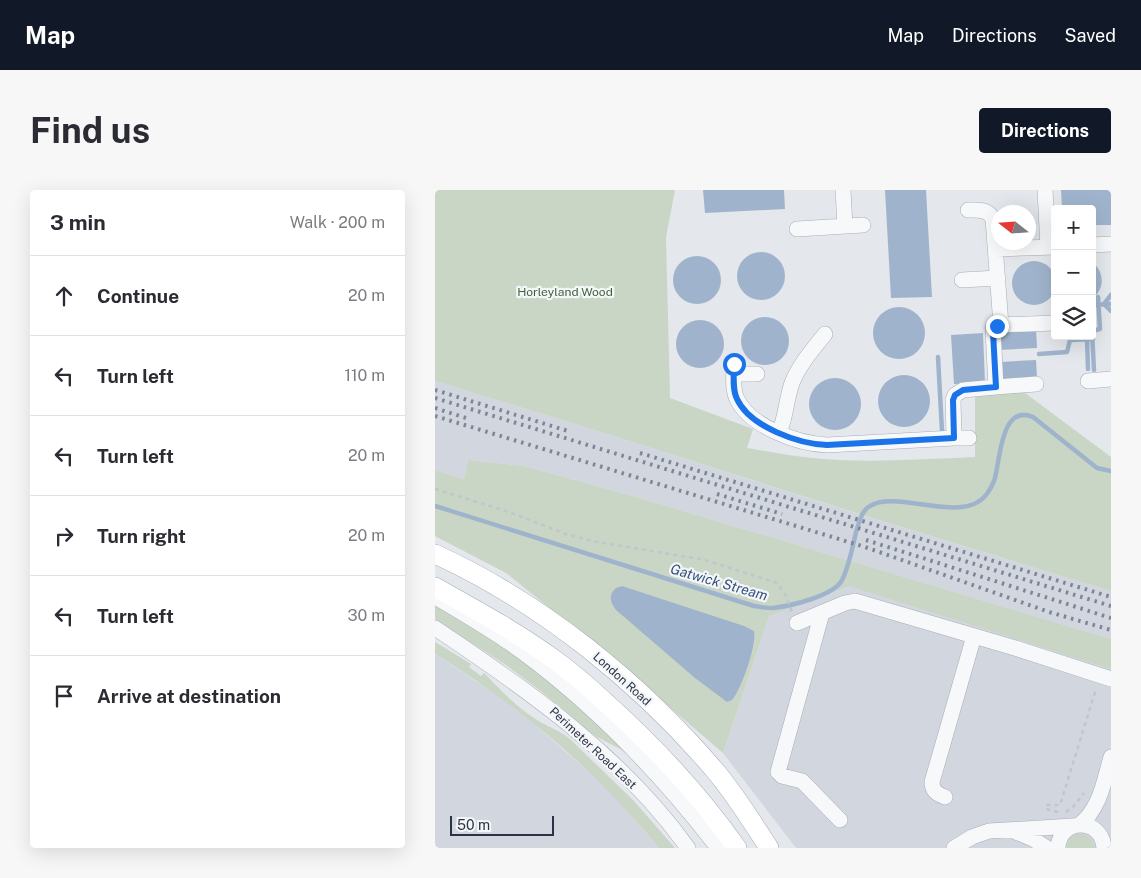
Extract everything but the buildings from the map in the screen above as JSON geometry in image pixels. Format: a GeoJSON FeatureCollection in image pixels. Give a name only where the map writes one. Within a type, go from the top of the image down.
{"type":"FeatureCollection","features":[{"type":"Feature","properties":{"kind":"main road","name":"London Road"},"geometry":{"type":"LineString","coordinates":[[435,554],[486,578],[510,593],[559,626],[619,675],[685,738],[718,774],[769,848]]}},
{"type":"Feature","properties":{"kind":"main road"},"geometry":{"type":"LineString","coordinates":[[435,587],[505,626],[569,671],[623,718],[677,773],[737,848]]}},
{"type":"Feature","properties":{"kind":"street"},"geometry":{"type":"LineString","coordinates":[[843,190],[845,226]]}},
{"type":"Feature","properties":{"kind":"street"},"geometry":{"type":"LineString","coordinates":[[1036,248],[1051,247],[1045,190]]}},
{"type":"Feature","properties":{"kind":"street"},"geometry":{"type":"LineString","coordinates":[[969,210],[983,210],[991,216]]}},
{"type":"Feature","properties":{"kind":"street"},"geometry":{"type":"LineString","coordinates":[[797,229],[863,225]]}},
{"type":"Feature","properties":{"kind":"street"},"geometry":{"type":"LineString","coordinates":[[1096,245],[1111,244]]}},
{"type":"Feature","properties":{"kind":"street"},"geometry":{"type":"LineString","coordinates":[[996,250],[1001,325]]}},
{"type":"Feature","properties":{"kind":"street"},"geometry":{"type":"LineString","coordinates":[[962,280],[998,278]]}},
{"type":"Feature","properties":{"kind":"street"},"geometry":{"type":"LineString","coordinates":[[996,387],[993,332],[995,327],[1001,325],[1051,323]]}},
{"type":"Feature","properties":{"kind":"street"},"geometry":{"type":"LineString","coordinates":[[779,433],[794,378],[802,364],[825,334]]}},
{"type":"Feature","properties":{"kind":"street"},"geometry":{"type":"LineString","coordinates":[[757,374],[734,369],[735,393],[741,405],[760,422],[779,433],[803,441],[827,445],[961,438],[953,400],[955,395],[963,390],[1036,384]]}},
{"type":"Feature","properties":{"kind":"street"},"geometry":{"type":"LineString","coordinates":[[1088,381],[1111,379]]}},
{"type":"Feature","properties":{"kind":"street"},"geometry":{"type":"LineString","coordinates":[[435,597],[520,650],[581,698],[649,765],[718,848]]}},
{"type":"Feature","properties":{"kind":"street"},"geometry":{"type":"LineString","coordinates":[[795,618],[822,613],[845,603],[855,601],[1105,677]]}},
{"type":"Feature","properties":{"kind":"street"},"geometry":{"type":"LineString","coordinates":[[822,613],[778,772],[782,776],[802,781],[840,820]]}},
{"type":"Feature","properties":{"kind":"street","name":"Perimeter Road East"},"geometry":{"type":"LineString","coordinates":[[435,628],[519,684],[569,723],[622,772],[673,827],[688,848]]}},
{"type":"Feature","properties":{"kind":"street"},"geometry":{"type":"LineString","coordinates":[[945,797],[937,793],[933,788],[932,782],[975,636]]}},
{"type":"Feature","properties":{"kind":"street"},"geometry":{"type":"LineString","coordinates":[[1058,848],[1059,840],[1063,834],[1090,815],[1111,757]]}},
{"type":"Feature","properties":{"kind":"street"},"geometry":{"type":"LineString","coordinates":[[1101,789],[1096,818],[1103,839]]}},
{"type":"Feature","properties":{"kind":"street"},"geometry":{"type":"LineString","coordinates":[[954,848],[978,835],[989,832],[1076,825],[1089,826],[1103,839]]}},
{"type":"Feature","properties":{"kind":"street"},"geometry":{"type":"LineString","coordinates":[[1008,830],[1028,836],[1047,848]]}},
{"type":"Feature","properties":{"kind":"path"},"geometry":{"type":"LineString","coordinates":[[435,489],[592,541],[705,560],[777,583],[786,596],[795,618]]}},
{"type":"Feature","properties":{"kind":"path"},"geometry":{"type":"LineString","coordinates":[[1101,789],[1091,778],[1081,798],[1065,814],[1045,808],[1047,805],[1061,805],[1105,677]]}},
{"type":"Feature","properties":{"kind":"shaded area"},"geometry":{"type":"Polygon","coordinates":[[[435,381],[1111,591],[1111,639],[643,499],[524,466],[468,460],[464,479],[435,470],[435,381]]]}},
{"type":"Feature","properties":{"kind":"shaded area"},"geometry":{"type":"Polygon","coordinates":[[[852,581],[1111,662],[1111,848],[796,848],[723,753],[769,616],[852,581]]]}},
{"type":"Feature","properties":{"kind":"shaded area"},"geometry":{"type":"Polygon","coordinates":[[[435,654],[503,699],[530,720],[611,792],[659,848],[435,848],[435,654]]]}},
{"type":"Feature","properties":{"kind":"green space","name":"Horleyland Wood"},"geometry":{"type":"Polygon","coordinates":[[[435,190],[675,190],[666,237],[670,398],[753,429],[747,448],[804,457],[861,461],[975,457],[975,394],[1021,390],[1111,457],[1111,591],[435,381],[435,190]]]}},
{"type":"Feature","properties":{"kind":"green space"},"geometry":{"type":"Polygon","coordinates":[[[468,460],[524,466],[643,499],[1111,639],[1111,669],[849,586],[769,616],[723,753],[630,673],[506,573],[435,536],[435,470],[464,479],[468,460]]]}},
{"type":"Feature","properties":{"kind":"green space"},"geometry":{"type":"Polygon","coordinates":[[[435,600],[541,670],[642,766],[624,751],[597,737],[506,665],[435,619],[435,600]]]}},
{"type":"Feature","properties":{"kind":"green space"},"geometry":{"type":"Polygon","coordinates":[[[435,642],[471,664],[469,667],[481,676],[484,673],[522,710],[571,740],[634,801],[675,848],[659,848],[635,819],[583,766],[527,718],[467,674],[435,654],[435,642]]]}},
{"type":"Feature","properties":{"kind":"green space"},"geometry":{"type":"Polygon","coordinates":[[[1077,834],[1089,837],[1093,841],[1095,848],[1066,848],[1069,839],[1077,834]]]}},
{"type":"Feature","properties":{"kind":"water"},"geometry":{"type":"Polygon","coordinates":[[[703,190],[784,190],[785,209],[705,213],[703,190]]]}},
{"type":"Feature","properties":{"kind":"water"},"geometry":{"type":"Polygon","coordinates":[[[885,190],[926,190],[932,297],[891,298],[885,190]]]}},
{"type":"Feature","properties":{"kind":"water"},"geometry":{"type":"Polygon","coordinates":[[[1061,190],[1111,190],[1111,225],[1096,225],[1096,205],[1062,205],[1061,190]]]}},
{"type":"Feature","properties":{"kind":"water"},"geometry":{"type":"Polygon","coordinates":[[[756,252],[766,252],[778,259],[785,271],[785,281],[778,293],[766,300],[756,300],[748,296],[741,289],[737,281],[737,271],[741,263],[748,256],[756,252]]]}},
{"type":"Feature","properties":{"kind":"water"},"geometry":{"type":"Polygon","coordinates":[[[692,256],[702,256],[711,260],[717,266],[721,280],[717,294],[711,300],[702,304],[692,304],[683,300],[677,294],[673,285],[673,275],[677,266],[683,260],[692,256]]]}},
{"type":"Feature","properties":{"kind":"water"},"geometry":{"type":"Polygon","coordinates":[[[1034,261],[1042,263],[1051,270],[1051,296],[1046,301],[1034,305],[1022,301],[1016,295],[1012,283],[1016,271],[1022,265],[1034,261]]]}},
{"type":"Feature","properties":{"kind":"water"},"geometry":{"type":"Polygon","coordinates":[[[1096,266],[1102,280],[1096,295],[1096,266]]]}},
{"type":"Feature","properties":{"kind":"water"},"geometry":{"type":"Polygon","coordinates":[[[894,307],[904,307],[913,311],[921,319],[925,333],[921,347],[913,355],[904,359],[894,359],[885,355],[877,347],[873,338],[873,328],[877,319],[885,311],[894,307]]]}},
{"type":"Feature","properties":{"kind":"water"},"geometry":{"type":"Polygon","coordinates":[[[760,317],[770,317],[779,321],[785,327],[789,341],[785,355],[779,361],[770,365],[760,365],[751,361],[745,355],[741,346],[741,336],[745,327],[751,321],[760,317]]]}},
{"type":"Feature","properties":{"kind":"water"},"geometry":{"type":"Polygon","coordinates":[[[695,320],[705,320],[714,324],[720,330],[724,344],[720,358],[714,364],[705,368],[695,368],[686,364],[680,358],[676,349],[676,339],[680,330],[686,324],[695,320]]]}},
{"type":"Feature","properties":{"kind":"water"},"geometry":{"type":"Polygon","coordinates":[[[1036,328],[1037,348],[998,350],[997,330],[1036,328]]]}},
{"type":"Feature","properties":{"kind":"water"},"geometry":{"type":"Polygon","coordinates":[[[983,333],[985,383],[954,384],[951,335],[983,333]]]}},
{"type":"Feature","properties":{"kind":"water"},"geometry":{"type":"Polygon","coordinates":[[[1036,360],[1037,378],[1000,380],[1000,362],[1036,360]]]}},
{"type":"Feature","properties":{"kind":"water"},"geometry":{"type":"Polygon","coordinates":[[[899,375],[909,375],[918,379],[926,387],[930,401],[926,415],[918,423],[909,427],[899,427],[890,423],[882,415],[878,406],[878,396],[882,387],[890,379],[899,375]]]}},
{"type":"Feature","properties":{"kind":"water"},"geometry":{"type":"Polygon","coordinates":[[[830,378],[840,378],[849,382],[857,390],[861,404],[857,418],[849,426],[840,430],[830,430],[821,426],[813,418],[809,409],[809,399],[813,390],[821,382],[830,378]]]}},
{"type":"Feature","properties":{"kind":"water"},"geometry":{"type":"Polygon","coordinates":[[[622,586],[744,626],[754,631],[753,646],[747,667],[740,687],[732,700],[727,702],[695,678],[616,610],[612,604],[611,596],[616,588],[622,586]]]}},
{"type":"Feature","properties":{"kind":"waterway"},"geometry":{"type":"LineString","coordinates":[[1111,295],[1104,304],[1111,311]]}},
{"type":"Feature","properties":{"kind":"waterway"},"geometry":{"type":"LineString","coordinates":[[1096,330],[1100,329],[1098,297]]}},
{"type":"Feature","properties":{"kind":"waterway"},"geometry":{"type":"LineString","coordinates":[[1096,305],[1111,304]]}},
{"type":"Feature","properties":{"kind":"waterway"},"geometry":{"type":"LineString","coordinates":[[1039,354],[1067,352],[1070,340]]}},
{"type":"Feature","properties":{"kind":"waterway"},"geometry":{"type":"LineString","coordinates":[[1087,340],[1088,369]]}},
{"type":"Feature","properties":{"kind":"waterway"},"geometry":{"type":"LineString","coordinates":[[1092,340],[1094,370]]}},
{"type":"Feature","properties":{"kind":"waterway"},"geometry":{"type":"LineString","coordinates":[[938,357],[942,431]]}},
{"type":"Feature","properties":{"kind":"waterway","name":"Gatwick Stream"},"geometry":{"type":"LineString","coordinates":[[435,506],[754,606],[773,608],[811,599],[837,586],[846,570],[861,518],[864,511],[870,506],[882,502],[896,501],[962,507],[975,503],[986,495],[995,478],[1004,435],[1008,425],[1014,418],[1022,415],[1033,417],[1097,468],[1111,471]]}},
{"type":"Feature","properties":{"kind":"railway"},"geometry":{"type":"LineString","coordinates":[[435,390],[568,431]]}},
{"type":"Feature","properties":{"kind":"railway"},"geometry":{"type":"LineString","coordinates":[[435,398],[1111,606]]}},
{"type":"Feature","properties":{"kind":"railway"},"geometry":{"type":"LineString","coordinates":[[435,408],[466,418]]}},
{"type":"Feature","properties":{"kind":"railway"},"geometry":{"type":"LineString","coordinates":[[435,416],[865,547],[1049,612],[1111,630]]}},
{"type":"Feature","properties":{"kind":"railway"},"geometry":{"type":"LineString","coordinates":[[640,453],[1111,597]]}},
{"type":"Feature","properties":{"kind":"railway"},"geometry":{"type":"LineString","coordinates":[[717,494],[782,514]]}},
{"type":"Feature","properties":{"kind":"railway"},"geometry":{"type":"LineString","coordinates":[[866,540],[1111,618]]}},
{"type":"Feature","properties":{"kind":"route"},"geometry":{"type":"LineString","coordinates":[[734,364],[735,393],[741,405],[760,422],[791,438],[822,445],[954,438],[953,397],[957,392],[996,387],[993,329],[997,326]]}}]}
